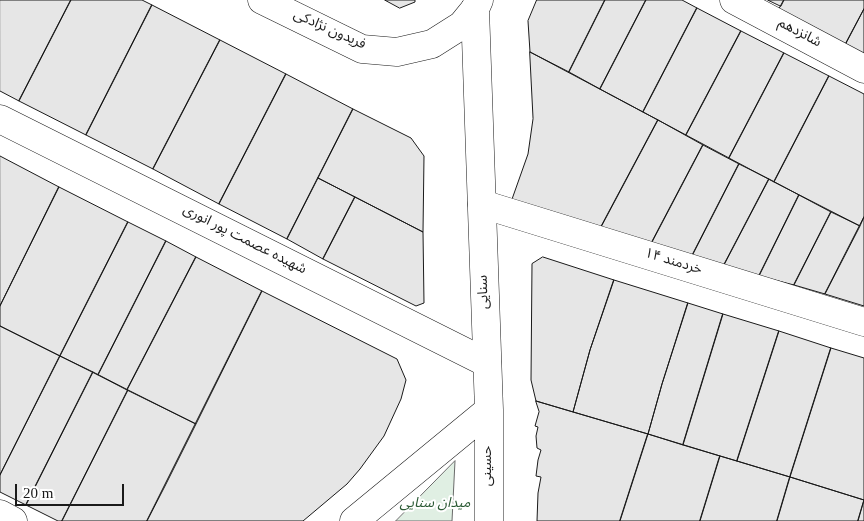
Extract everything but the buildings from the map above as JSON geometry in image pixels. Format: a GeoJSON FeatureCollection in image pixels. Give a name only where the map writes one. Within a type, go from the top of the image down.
{"type":"FeatureCollection","features":[{"type":"Feature","properties":{"kind":"street","name":"فریدون نژادکی"},"geometry":{"type":"LineString","coordinates":[[262,0],[362,49],[397,52],[432,44],[462,25],[477,4]]}},
{"type":"Feature","properties":{"kind":"street","name":"شانزدهم"},"geometry":{"type":"LineString","coordinates":[[734,0],[864,69]]}},
{"type":"Feature","properties":{"kind":"street","name":"سنایی"},"geometry":{"type":"LineString","coordinates":[[477,4],[489,410]]}},
{"type":"Feature","properties":{"kind":"street","name":"شهیده عصمت پور انوری"},"geometry":{"type":"LineString","coordinates":[[0,119],[487,363]]}},
{"type":"Feature","properties":{"kind":"street","name":"خردمند ۱۴"},"geometry":{"type":"LineString","coordinates":[[482,204],[864,322]]}},
{"type":"Feature","properties":{"kind":"street"},"geometry":{"type":"LineString","coordinates":[[354,521],[489,410]]}},
{"type":"Feature","properties":{"kind":"street","name":"حسینی"},"geometry":{"type":"LineString","coordinates":[[489,410],[489,521]]}},
{"type":"Feature","properties":{"kind":"street"},"geometry":{"type":"LineString","coordinates":[[0,514],[13,521]]}},
{"type":"Feature","properties":{"kind":"green space","name":"میدان سنایی"},"geometry":{"type":"Polygon","coordinates":[[[455,461],[452,521],[396,521],[455,461]]]}}]}
